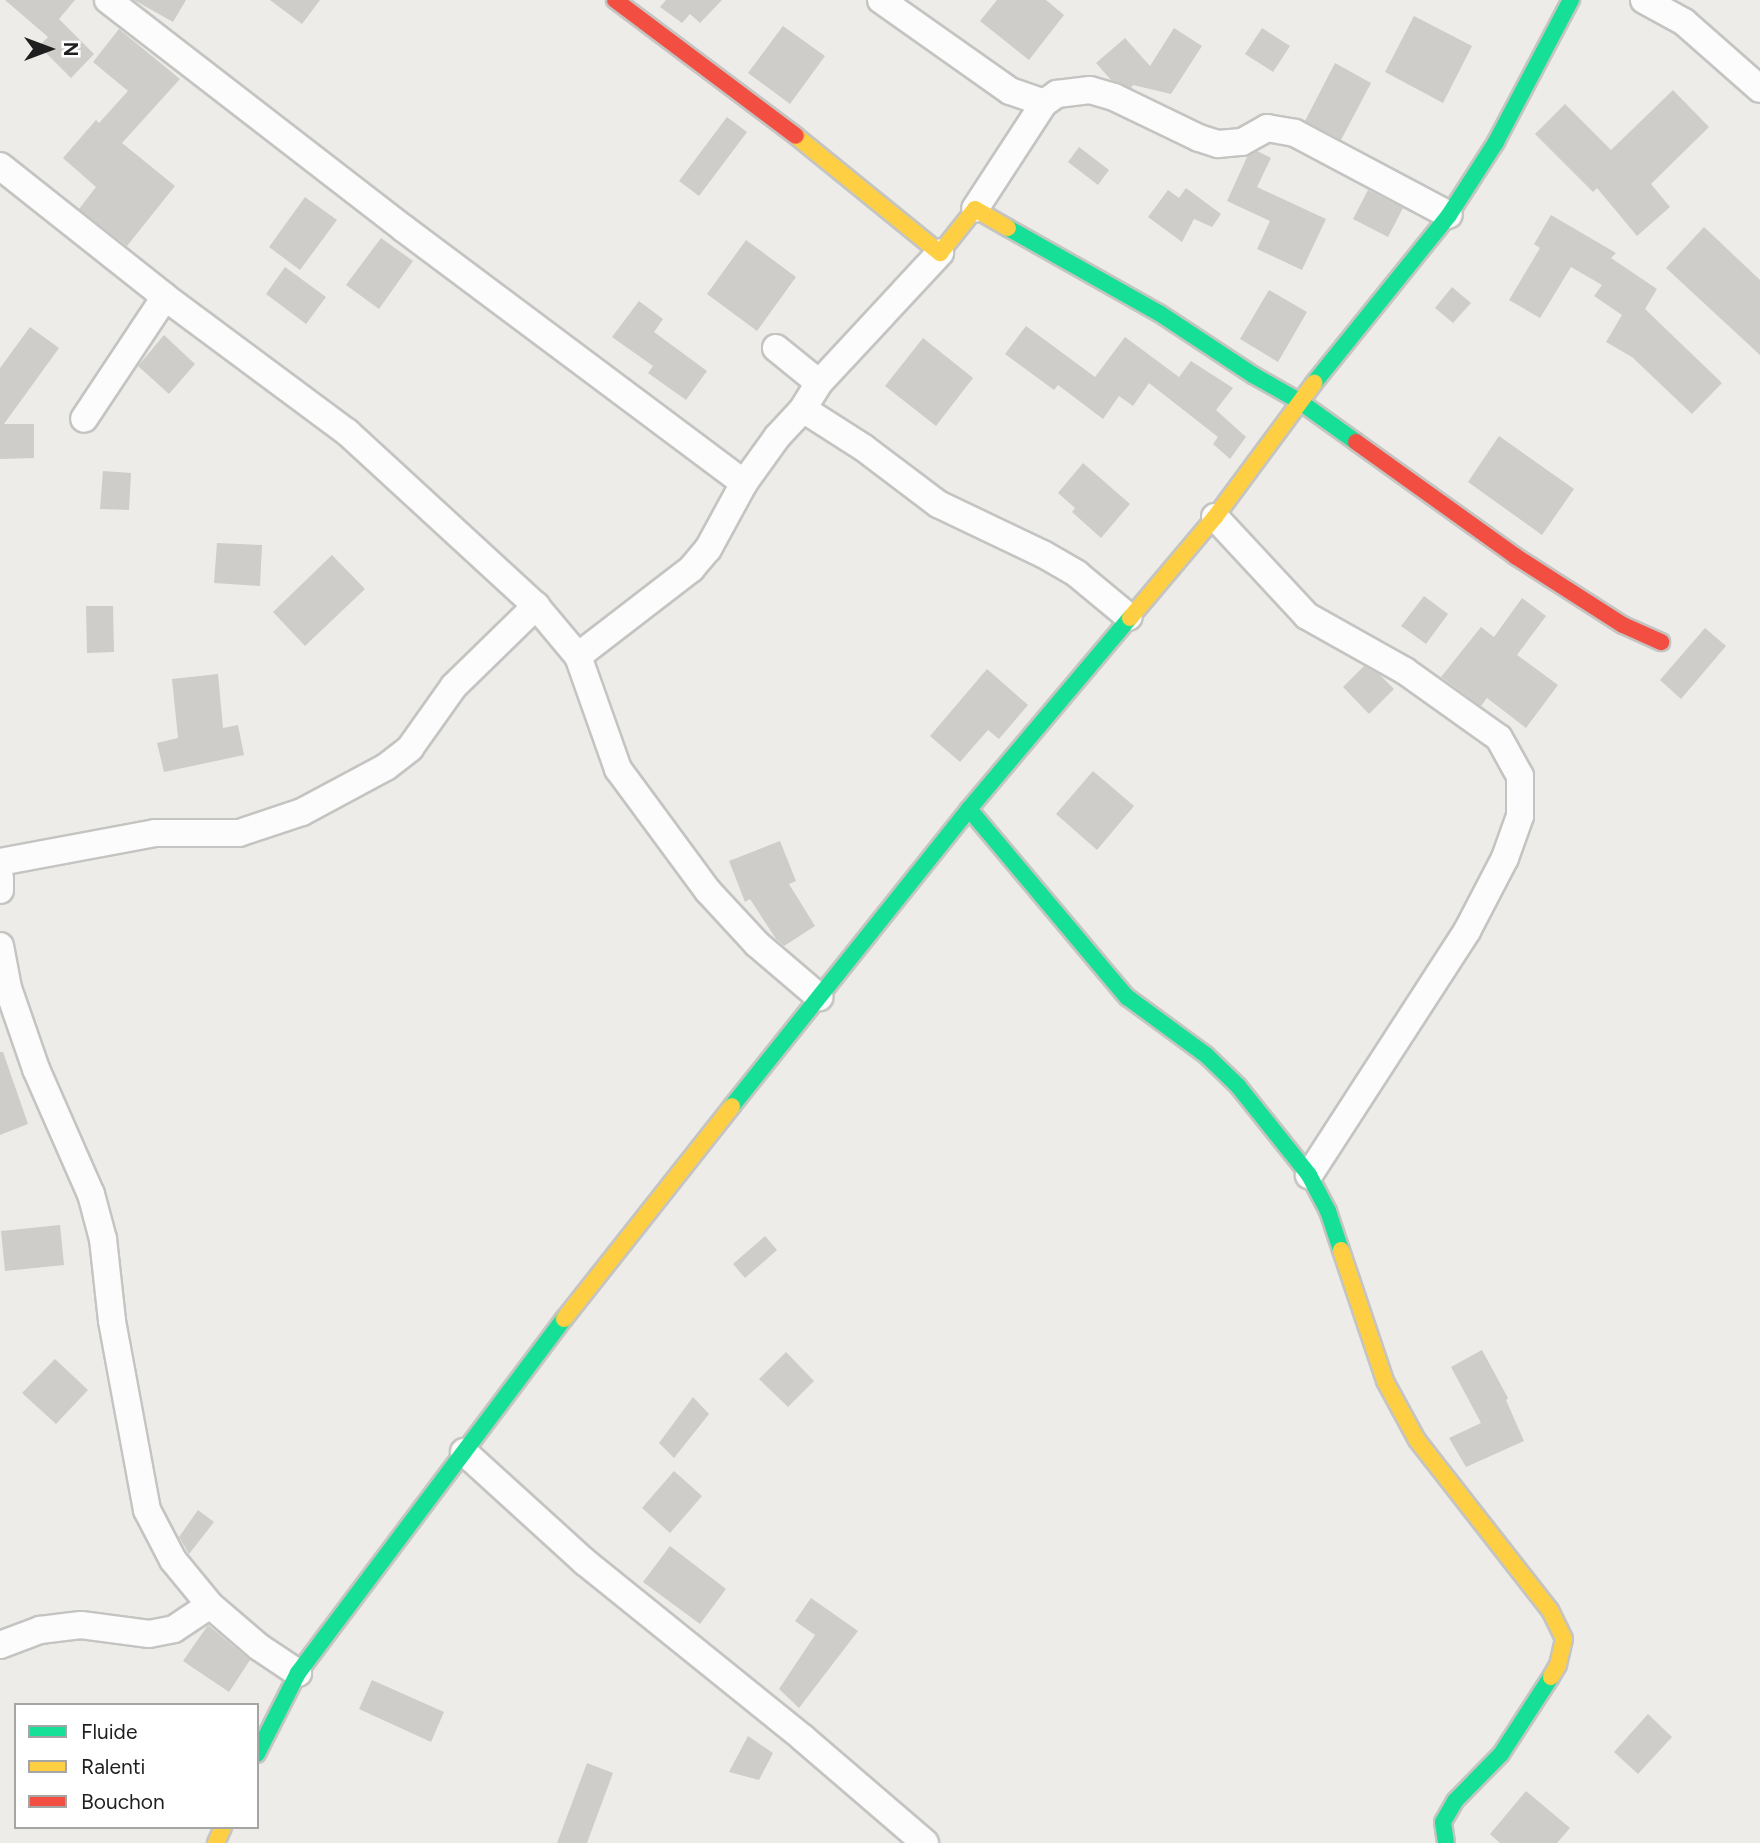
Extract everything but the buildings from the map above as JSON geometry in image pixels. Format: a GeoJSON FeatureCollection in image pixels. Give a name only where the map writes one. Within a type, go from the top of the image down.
{"type":"FeatureCollection","features":[{"type":"Feature","properties":{"kind":"street"},"geometry":{"type":"LineString","coordinates":[[108,0],[383,213],[744,483]]}},
{"type":"Feature","properties":{"kind":"street"},"geometry":{"type":"LineString","coordinates":[[615,0],[801,140],[940,253]]}},
{"type":"Feature","properties":{"kind":"street"},"geometry":{"type":"LineString","coordinates":[[881,0],[1010,91],[1044,103]]}},
{"type":"Feature","properties":{"kind":"street"},"geometry":{"type":"LineString","coordinates":[[259,1750],[298,1673],[589,1286],[969,809],[1214,517],[1299,401],[1449,215],[1496,142],[1572,0]]}},
{"type":"Feature","properties":{"kind":"street"},"geometry":{"type":"LineString","coordinates":[[1644,0],[1684,22],[1760,89]]}},
{"type":"Feature","properties":{"kind":"street"},"geometry":{"type":"LineString","coordinates":[[578,656],[691,569],[708,549],[744,483],[777,437],[803,409],[819,383],[940,253],[975,209],[1044,103],[1057,94],[1090,90],[1114,97],[1199,138],[1218,144],[1242,142],[1267,128],[1295,132],[1449,215]]}},
{"type":"Feature","properties":{"kind":"street"},"geometry":{"type":"LineString","coordinates":[[0,166],[165,297],[347,432],[536,606],[578,656],[618,769],[708,891],[757,944],[819,998]]}},
{"type":"Feature","properties":{"kind":"street"},"geometry":{"type":"LineString","coordinates":[[975,209],[1159,313],[1252,375],[1299,401],[1516,556],[1623,625],[1661,642]]}},
{"type":"Feature","properties":{"kind":"street"},"geometry":{"type":"LineString","coordinates":[[84,419],[165,297]]}},
{"type":"Feature","properties":{"kind":"street"},"geometry":{"type":"LineString","coordinates":[[776,348],[819,383]]}},
{"type":"Feature","properties":{"kind":"street"},"geometry":{"type":"LineString","coordinates":[[803,409],[864,448],[938,504],[1043,554],[1077,574],[1129,617]]}},
{"type":"Feature","properties":{"kind":"street"},"geometry":{"type":"LineString","coordinates":[[1214,517],[1265,575],[1307,616],[1405,671],[1499,738],[1520,776],[1520,817],[1505,858],[1467,931],[1309,1175]]}},
{"type":"Feature","properties":{"kind":"street"},"geometry":{"type":"LineString","coordinates":[[0,862],[155,833],[239,833],[302,812],[386,767],[410,748],[454,686],[536,606]]}},
{"type":"Feature","properties":{"kind":"street"},"geometry":{"type":"LineString","coordinates":[[969,809],[1105,974],[1127,997],[1206,1055],[1238,1086],[1309,1175],[1328,1211],[1385,1381],[1417,1440],[1550,1610],[1564,1639],[1558,1665],[1501,1754],[1443,1822],[1446,1843]]}},
{"type":"Feature","properties":{"kind":"street"},"geometry":{"type":"LineString","coordinates":[[0,878],[0,890]]}},
{"type":"Feature","properties":{"kind":"street"},"geometry":{"type":"LineString","coordinates":[[0,946],[8,988],[36,1069],[91,1194],[103,1239],[112,1321],[147,1510],[173,1560],[210,1605],[259,1647],[298,1673]]}},
{"type":"Feature","properties":{"kind":"street"},"geometry":{"type":"LineString","coordinates":[[464,1452],[585,1562],[803,1738],[925,1843]]}},
{"type":"Feature","properties":{"kind":"street"},"geometry":{"type":"LineString","coordinates":[[0,1646],[40,1630],[81,1625],[149,1634],[174,1629],[210,1605]]}},
{"type":"Feature","properties":{"kind":"traffic: fast"},"geometry":{"type":"LineString","coordinates":[[1314,383],[1449,215],[1496,142],[1571,0]]}},
{"type":"Feature","properties":{"kind":"traffic: fast"},"geometry":{"type":"LineString","coordinates":[[1008,228],[1159,313],[1253,375],[1299,401],[1356,442]]}},
{"type":"Feature","properties":{"kind":"traffic: fast"},"geometry":{"type":"LineString","coordinates":[[732,1106],[969,809],[1130,618]]}},
{"type":"Feature","properties":{"kind":"traffic: fast"},"geometry":{"type":"LineString","coordinates":[[969,809],[1127,997],[1206,1055],[1238,1086],[1309,1175],[1328,1211],[1341,1250]]}},
{"type":"Feature","properties":{"kind":"traffic: fast"},"geometry":{"type":"LineString","coordinates":[[259,1750],[298,1673],[564,1319]]}},
{"type":"Feature","properties":{"kind":"traffic: fast"},"geometry":{"type":"LineString","coordinates":[[1446,1843],[1443,1822],[1455,1801],[1501,1754],[1551,1677]]}},
{"type":"Feature","properties":{"kind":"traffic: slow"},"geometry":{"type":"LineString","coordinates":[[796,136],[940,253],[975,209],[1008,228]]}},
{"type":"Feature","properties":{"kind":"traffic: slow"},"geometry":{"type":"LineString","coordinates":[[1130,618],[1215,517],[1314,383]]}},
{"type":"Feature","properties":{"kind":"traffic: slow"},"geometry":{"type":"LineString","coordinates":[[564,1319],[732,1106]]}},
{"type":"Feature","properties":{"kind":"traffic: slow"},"geometry":{"type":"LineString","coordinates":[[1341,1250],[1385,1381],[1417,1440],[1550,1610],[1564,1639],[1558,1665],[1551,1677]]}},
{"type":"Feature","properties":{"kind":"traffic: slow"},"geometry":{"type":"LineString","coordinates":[[216,1843],[222,1829]]}},
{"type":"Feature","properties":{"kind":"traffic: jam"},"geometry":{"type":"LineString","coordinates":[[615,0],[796,136]]}},
{"type":"Feature","properties":{"kind":"traffic: jam"},"geometry":{"type":"LineString","coordinates":[[1356,442],[1515,556],[1623,625],[1661,642]]}}]}
